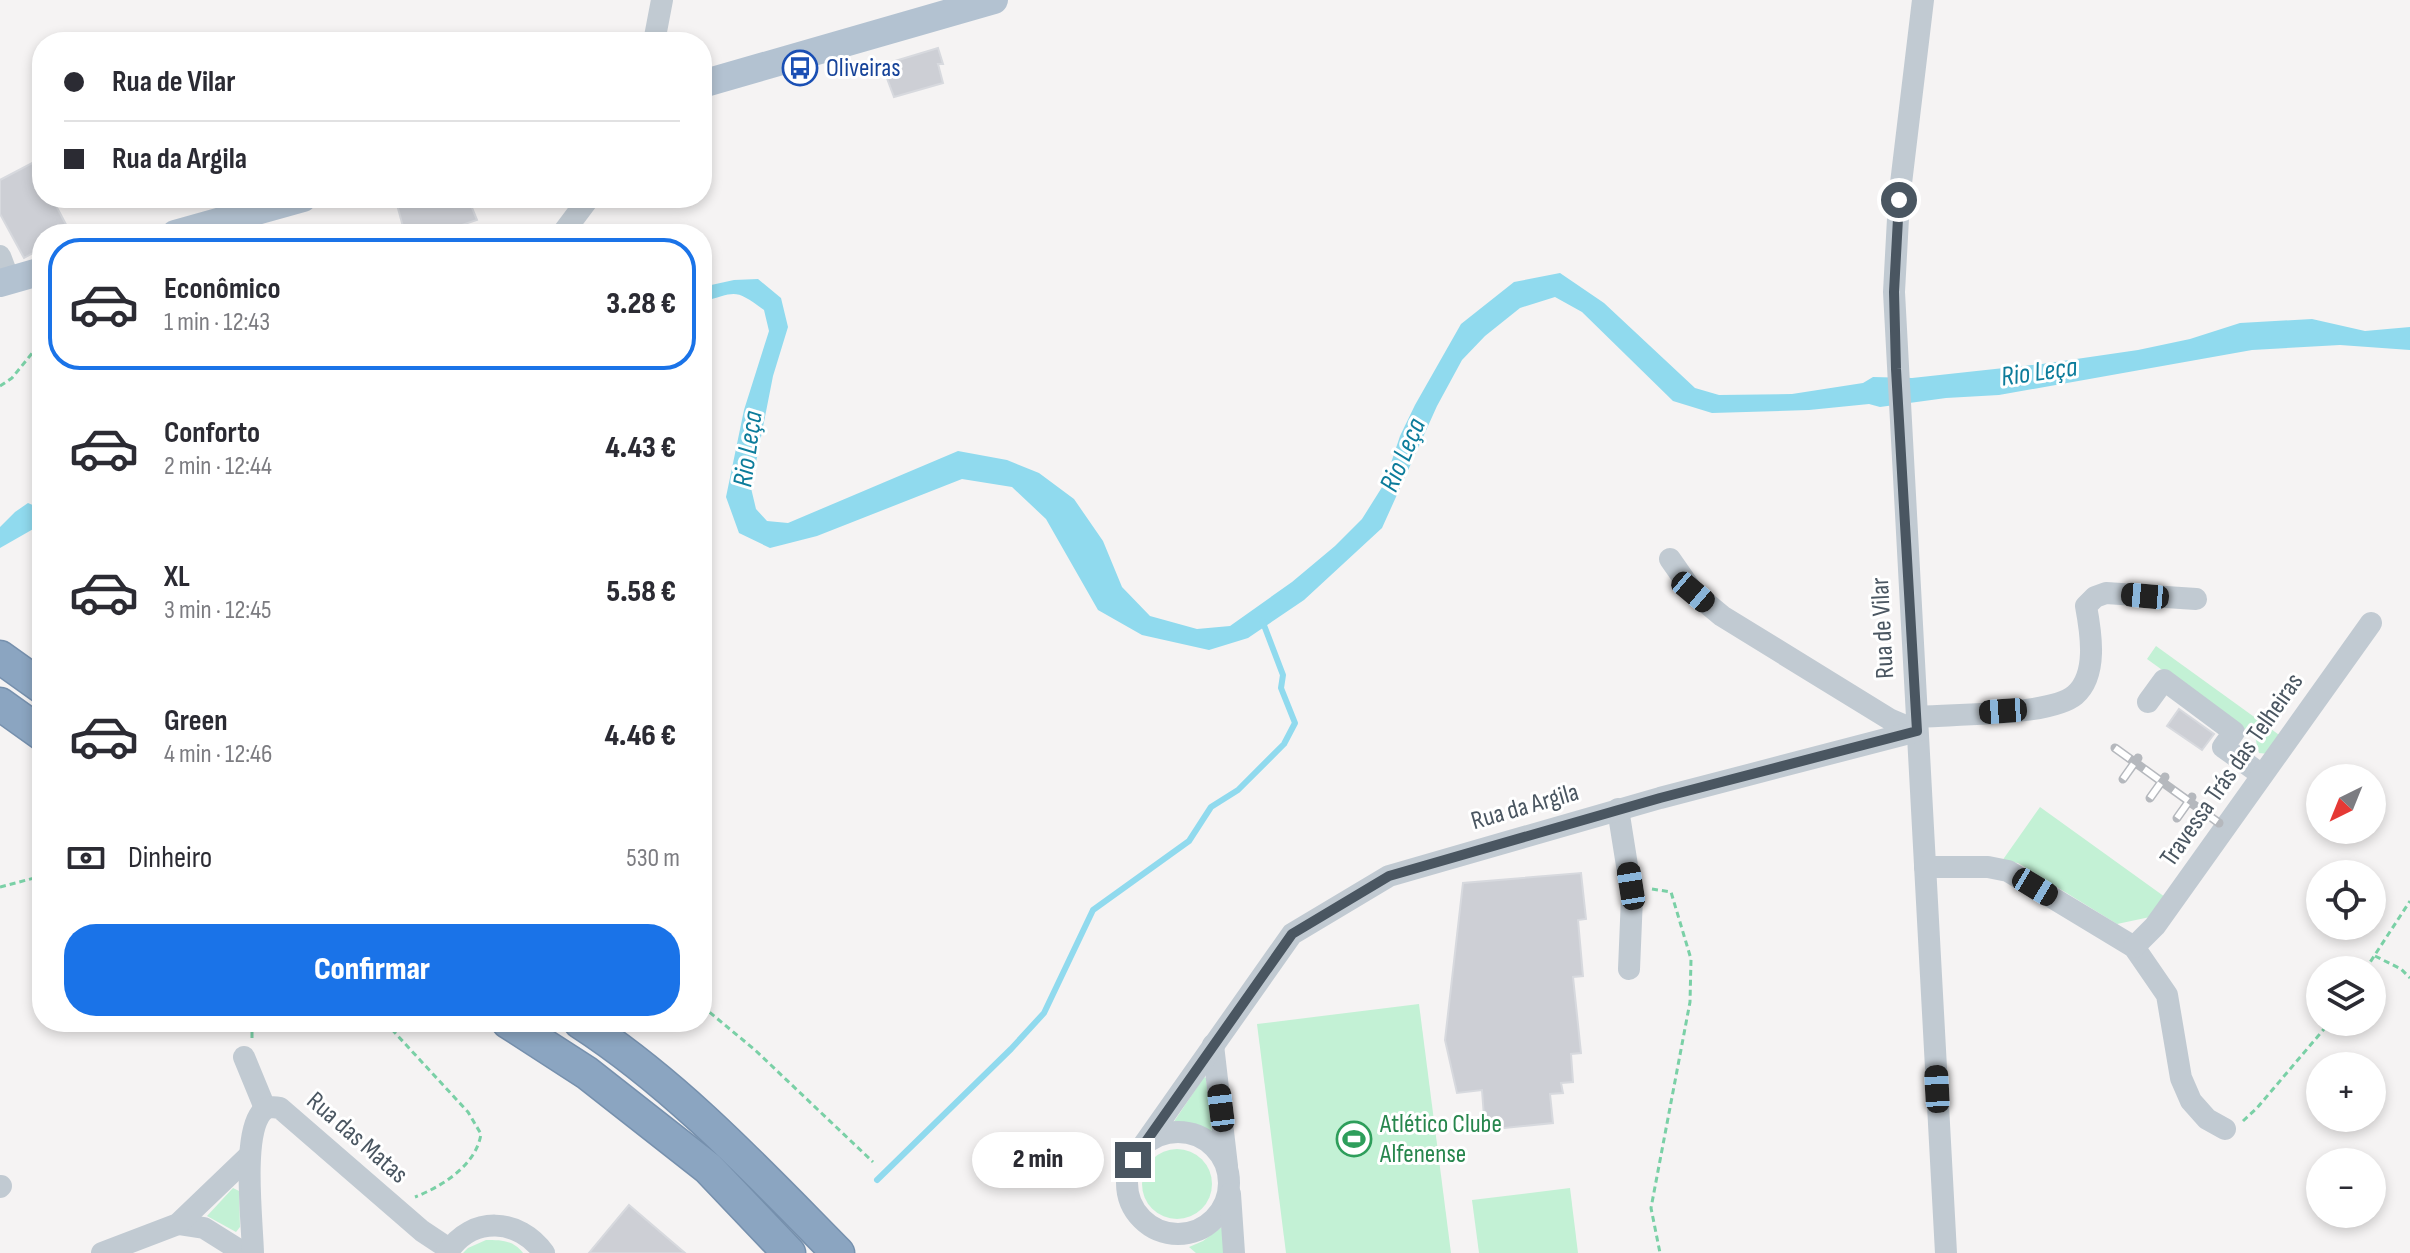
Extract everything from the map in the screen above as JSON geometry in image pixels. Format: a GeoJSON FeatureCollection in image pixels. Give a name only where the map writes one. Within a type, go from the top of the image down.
{"type":"FeatureCollection","features":[{"type":"Feature","properties":{"kind":"highway"},"geometry":{"type":"LineString","coordinates":[[0,657],[32,680]]}},
{"type":"Feature","properties":{"kind":"highway"},"geometry":{"type":"LineString","coordinates":[[0,704],[32,727]]}},
{"type":"Feature","properties":{"kind":"highway"},"geometry":{"type":"LineString","coordinates":[[523,1032],[587,1073],[708,1168],[789,1253]]}},
{"type":"Feature","properties":{"kind":"highway"},"geometry":{"type":"LineString","coordinates":[[595,1032],[728,1141],[838,1253]]}},
{"type":"Feature","properties":{"kind":"main road"},"geometry":{"type":"LineString","coordinates":[[712,81],[953,6],[994,0]]}},
{"type":"Feature","properties":{"kind":"main road"},"geometry":{"type":"LineString","coordinates":[[211,224],[267,208]]}},
{"type":"Feature","properties":{"kind":"main road"},"geometry":{"type":"LineString","coordinates":[[3,273],[32,272]]}},
{"type":"Feature","properties":{"kind":"street"},"geometry":{"type":"LineString","coordinates":[[656,32],[662,0]]}},
{"type":"Feature","properties":{"kind":"street","name":"Rua de Vilar"},"geometry":{"type":"LineString","coordinates":[[1923,0],[1899,200],[1894,292],[1946,1253]]}},
{"type":"Feature","properties":{"kind":"street"},"geometry":{"type":"LineString","coordinates":[[1670,559],[1693,592],[1722,616],[1891,720],[1917,724]]}},
{"type":"Feature","properties":{"kind":"street","name":"Rua da Argila"},"geometry":{"type":"LineString","coordinates":[[1182,1253],[1144,1221],[1134,1208],[1128,1193],[1128,1176],[1133,1160],[1292,934],[1389,876],[1917,724],[2052,706],[2076,694],[2089,670],[2090,630],[2086,606],[2095,597],[2106,593],[2196,599]]}},
{"type":"Feature","properties":{"kind":"street","name":"Travessa Trás das Telheiras"},"geometry":{"type":"LineString","coordinates":[[2134,947],[2155,926],[2371,623]]}},
{"type":"Feature","properties":{"kind":"street"},"geometry":{"type":"LineString","coordinates":[[2148,702],[2164,680],[2234,732],[2223,747],[2262,775]]}},
{"type":"Feature","properties":{"kind":"street"},"geometry":{"type":"LineString","coordinates":[[1618,809],[1632,897],[1629,969]]}},
{"type":"Feature","properties":{"kind":"street"},"geometry":{"type":"LineString","coordinates":[[1925,867],[1988,867],[2008,871],[2134,947],[2167,995],[2181,1078],[2191,1101],[2207,1119],[2225,1129]]}},
{"type":"Feature","properties":{"kind":"street"},"geometry":{"type":"LineString","coordinates":[[1213,1045],[1234,1253]]}},
{"type":"Feature","properties":{"kind":"street"},"geometry":{"type":"LineString","coordinates":[[244,1057],[265,1108]]}},
{"type":"Feature","properties":{"kind":"street","name":"Rua das Matas"},"geometry":{"type":"LineString","coordinates":[[253,1253],[250,1155],[257,1120],[265,1108],[280,1108],[448,1251]]}},
{"type":"Feature","properties":{"kind":"street"},"geometry":{"type":"LineString","coordinates":[[1142,1147],[1168,1133],[1198,1136],[1221,1156],[1228,1179],[1226,1202],[1217,1217],[1205,1227],[1190,1233],[1174,1234],[1158,1230],[1144,1221]]}},
{"type":"Feature","properties":{"kind":"street"},"geometry":{"type":"LineString","coordinates":[[102,1253],[178,1224],[250,1155]]}},
{"type":"Feature","properties":{"kind":"street"},"geometry":{"type":"LineString","coordinates":[[178,1224],[204,1228],[244,1253]]}},
{"type":"Feature","properties":{"kind":"street"},"geometry":{"type":"LineString","coordinates":[[448,1251],[460,1237],[475,1228],[491,1225],[508,1226],[523,1232],[544,1253]]}},
{"type":"Feature","properties":{"kind":"path"},"geometry":{"type":"LineString","coordinates":[[0,386],[12,378],[32,353]]}},
{"type":"Feature","properties":{"kind":"path"},"geometry":{"type":"LineString","coordinates":[[0,887],[32,879]]}},
{"type":"Feature","properties":{"kind":"path"},"geometry":{"type":"LineString","coordinates":[[1631,886],[1671,892],[1691,959],[1690,1002],[1651,1208],[1660,1253]]}},
{"type":"Feature","properties":{"kind":"path"},"geometry":{"type":"LineString","coordinates":[[2375,956],[2410,901]]}},
{"type":"Feature","properties":{"kind":"path"},"geometry":{"type":"LineString","coordinates":[[2386,962],[2410,978]]}},
{"type":"Feature","properties":{"kind":"path"},"geometry":{"type":"LineString","coordinates":[[712,1014],[755,1050],[873,1162]]}},
{"type":"Feature","properties":{"kind":"path"},"geometry":{"type":"LineString","coordinates":[[392,1206],[427,1192],[464,1167],[478,1150],[481,1134],[468,1112],[394,1032]]}},
{"type":"Feature","properties":{"kind":"path"},"geometry":{"type":"LineString","coordinates":[[2225,1129],[2241,1123],[2257,1108],[2318,1036]]}},
{"type":"Feature","properties":{"kind":"green space"},"geometry":{"type":"Polygon","coordinates":[[[2156,646],[2282,737],[2269,754],[2259,753],[2255,737],[2147,659],[2156,646]]]}},
{"type":"Feature","properties":{"kind":"green space"},"geometry":{"type":"Polygon","coordinates":[[[2040,807],[2165,897],[2150,917],[2117,924],[2018,863],[2002,861],[2040,807]]]}},
{"type":"Feature","properties":{"kind":"green space","name":"Atlético Clube Alfenense"},"geometry":{"type":"Polygon","coordinates":[[[1419,1004],[1451,1253],[1286,1253],[1257,1024],[1419,1004]]]}},
{"type":"Feature","properties":{"kind":"green space"},"geometry":{"type":"Polygon","coordinates":[[[1204,1077],[1212,1133],[1192,1125],[1173,1123],[1204,1077]]]}},
{"type":"Feature","properties":{"kind":"green space"},"geometry":{"type":"Polygon","coordinates":[[[1170,1149],[1184,1149],[1206,1164],[1212,1184],[1210,1197],[1202,1209],[1184,1219],[1170,1219],[1148,1204],[1142,1191],[1142,1177],[1157,1155],[1170,1149]]]}},
{"type":"Feature","properties":{"kind":"green space"},"geometry":{"type":"Polygon","coordinates":[[[233,1188],[239,1191],[240,1227],[236,1232],[207,1216],[233,1188]]]}},
{"type":"Feature","properties":{"kind":"green space"},"geometry":{"type":"Polygon","coordinates":[[[1570,1188],[1578,1253],[1479,1253],[1472,1200],[1570,1188]]]}},
{"type":"Feature","properties":{"kind":"green space"},"geometry":{"type":"Polygon","coordinates":[[[1222,1227],[1227,1253],[1196,1253],[1189,1247],[1203,1241],[1222,1227]]]}},
{"type":"Feature","properties":{"kind":"green space"},"geometry":{"type":"Polygon","coordinates":[[[486,1240],[511,1243],[523,1253],[463,1253],[486,1240]]]}},
{"type":"Feature","properties":{"kind":"water","name":"Rio Leça"},"geometry":{"type":"Polygon","coordinates":[[[1560,273],[1604,303],[1695,388],[1719,395],[1792,394],[1863,383],[1873,377],[1912,378],[2042,364],[2138,350],[2190,339],[2240,323],[2312,319],[2365,331],[2410,327],[2410,350],[2340,345],[2252,350],[1999,395],[1880,407],[1869,404],[1809,410],[1712,413],[1673,401],[1582,312],[1555,297],[1520,308],[1485,336],[1462,360],[1437,406],[1382,528],[1304,600],[1248,638],[1209,650],[1142,635],[1098,610],[1046,519],[1012,487],[962,479],[817,536],[770,548],[739,533],[726,497],[744,410],[769,331],[764,310],[740,295],[712,299],[712,285],[758,279],[781,298],[788,327],[773,376],[751,488],[756,509],[767,521],[788,523],[958,451],[1007,460],[1039,473],[1074,499],[1103,541],[1122,587],[1150,616],[1197,629],[1230,626],[1292,582],[1362,519],[1384,484],[1400,436],[1415,405],[1461,324],[1514,282],[1560,273]]]}},
{"type":"Feature","properties":{"kind":"water"},"geometry":{"type":"Polygon","coordinates":[[[28,503],[32,505],[32,530],[0,548],[0,527],[28,503]]]}},
{"type":"Feature","properties":{"kind":"building"},"geometry":{"type":"Polygon","coordinates":[[[938,48],[943,64],[938,64],[943,83],[894,97],[882,65],[938,48]]]}},
{"type":"Feature","properties":{"kind":"building"},"geometry":{"type":"Polygon","coordinates":[[[32,163],[32,208],[57,208],[66,224],[32,224],[32,254],[24,258],[0,214],[0,180],[32,163]]]}},
{"type":"Feature","properties":{"kind":"building"},"geometry":{"type":"Polygon","coordinates":[[[398,208],[472,208],[477,220],[465,224],[402,224],[398,208]]]}},
{"type":"Feature","properties":{"kind":"building"},"geometry":{"type":"Polygon","coordinates":[[[2179,709],[2214,734],[2202,750],[2167,726],[2179,709]]]}},
{"type":"Feature","properties":{"kind":"building"},"geometry":{"type":"Polygon","coordinates":[[[1581,873],[1586,919],[1578,920],[1583,976],[1573,977],[1581,1053],[1571,1054],[1573,1082],[1561,1083],[1563,1093],[1550,1094],[1553,1123],[1485,1130],[1482,1090],[1457,1093],[1445,1040],[1463,883],[1581,873]]]}},
{"type":"Feature","properties":{"kind":"building"},"geometry":{"type":"Polygon","coordinates":[[[629,1205],[685,1253],[589,1253],[629,1205]]]}},
{"type":"Feature","properties":{"kind":"waterway"},"geometry":{"type":"LineString","coordinates":[[877,1180],[1044,1013],[1093,910],[1189,841],[1211,807],[1238,790],[1284,744],[1295,723],[1281,688],[1283,675],[1262,620]]}},
{"type":"Feature","properties":{"kind":"railway"},"geometry":{"type":"LineString","coordinates":[[2115,748],[2219,823]]}},
{"type":"Feature","properties":{"kind":"railway"},"geometry":{"type":"LineString","coordinates":[[2123,779],[2138,758]]}},
{"type":"Feature","properties":{"kind":"railway"},"geometry":{"type":"LineString","coordinates":[[2150,798],[2165,777]]}},
{"type":"Feature","properties":{"kind":"railway"},"geometry":{"type":"LineString","coordinates":[[2177,818],[2192,797]]}},
{"type":"Feature","properties":{"kind":"place","name":"Oliveiras"},"geometry":{"type":"Point","coordinates":[800,68]}},
{"type":"Feature","properties":{"kind":"place","name":"Atlético Clube Alfenense"},"geometry":{"type":"Point","coordinates":[1354,1139]}},
{"type":"Feature","properties":{"kind":"route"},"geometry":{"type":"LineString","coordinates":[[1133,1160],[1292,934],[1389,876],[1660,798],[1917,731],[1896,369],[1894,292],[1899,200]]}}]}
